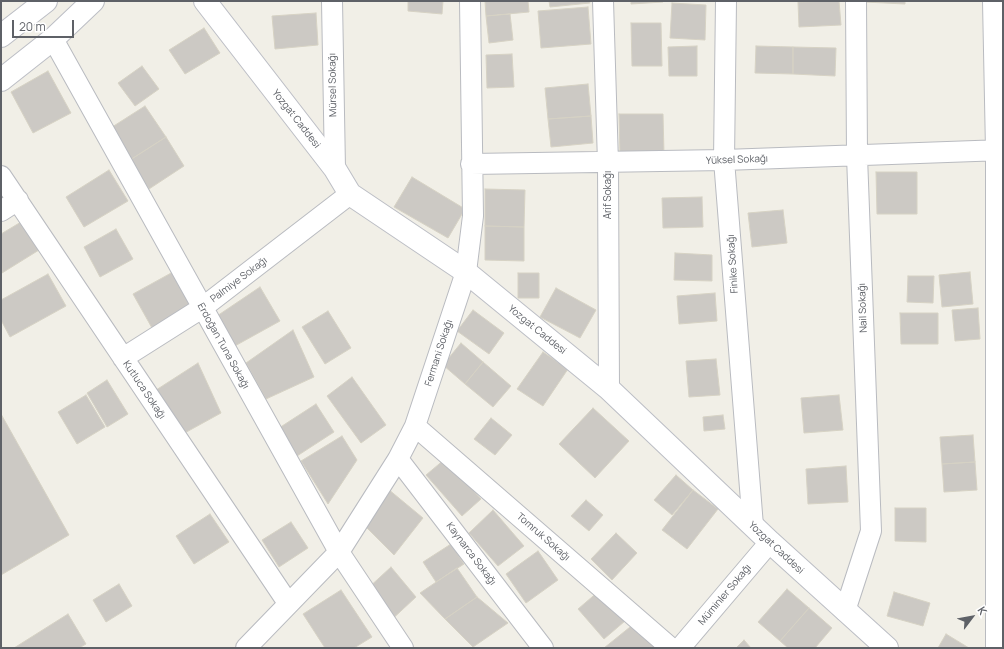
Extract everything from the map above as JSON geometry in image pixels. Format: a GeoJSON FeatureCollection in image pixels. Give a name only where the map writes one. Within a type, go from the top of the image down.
{"type":"FeatureCollection","features":[{"type":"Feature","properties":{"kind":"street"},"geometry":{"type":"LineString","coordinates":[[1,36],[46,1]]}},
{"type":"Feature","properties":{"kind":"street"},"geometry":{"type":"LineString","coordinates":[[1,80],[53,39],[93,1]]}},
{"type":"Feature","properties":{"kind":"street","name":"Yozgat Caddesi"},"geometry":{"type":"LineString","coordinates":[[204,1],[335,169],[350,194],[466,272],[609,389],[770,542],[887,648]]}},
{"type":"Feature","properties":{"kind":"street","name":"Mürsel Sokağı"},"geometry":{"type":"LineString","coordinates":[[332,1],[335,169]]}},
{"type":"Feature","properties":{"kind":"street","name":"Fermani Sokağı"},"geometry":{"type":"LineString","coordinates":[[246,648],[339,552],[398,459],[415,426],[466,272],[473,216],[471,164],[470,1]]}},
{"type":"Feature","properties":{"kind":"street","name":"Arif Sokağı"},"geometry":{"type":"LineString","coordinates":[[603,1],[608,162],[609,389]]}},
{"type":"Feature","properties":{"kind":"street","name":"Finike Sokağı"},"geometry":{"type":"LineString","coordinates":[[726,1],[724,160],[753,526]]}},
{"type":"Feature","properties":{"kind":"street","name":"Nail Sokağı"},"geometry":{"type":"LineString","coordinates":[[845,611],[871,531],[857,156],[856,1]]}},
{"type":"Feature","properties":{"kind":"street"},"geometry":{"type":"LineString","coordinates":[[992,1],[1000,150],[999,604],[996,648]]}},
{"type":"Feature","properties":{"kind":"street","name":"Erdoğan Tuna Sokağı"},"geometry":{"type":"LineString","coordinates":[[53,39],[339,552],[403,648]]}},
{"type":"Feature","properties":{"kind":"street","name":"Yüksel Sokağı"},"geometry":{"type":"LineString","coordinates":[[471,164],[724,160],[1000,150]]}},
{"type":"Feature","properties":{"kind":"street","name":"Kutluca Sokağı"},"geometry":{"type":"LineString","coordinates":[[1,176],[288,603]]}},
{"type":"Feature","properties":{"kind":"street","name":"Palmiye Sokağı"},"geometry":{"type":"LineString","coordinates":[[122,358],[202,308],[350,194]]}},
{"type":"Feature","properties":{"kind":"street"},"geometry":{"type":"LineString","coordinates":[[1,211],[18,200]]}},
{"type":"Feature","properties":{"kind":"street","name":"Tomruk Sokağı"},"geometry":{"type":"LineString","coordinates":[[415,426],[671,648]]}},
{"type":"Feature","properties":{"kind":"street","name":"Kaynarca Sokağı"},"geometry":{"type":"LineString","coordinates":[[398,459],[543,648]]}},
{"type":"Feature","properties":{"kind":"street","name":"Müminler Sokağı"},"geometry":{"type":"LineString","coordinates":[[680,648],[770,542]]}},
{"type":"Feature","properties":{"kind":"building"},"geometry":{"type":"Polygon","coordinates":[[[408,1],[443,1],[442,14],[408,11],[408,1]]]}},
{"type":"Feature","properties":{"kind":"building"},"geometry":{"type":"Polygon","coordinates":[[[485,1],[528,1],[529,12],[486,16],[485,1]]]}},
{"type":"Feature","properties":{"kind":"building"},"geometry":{"type":"Polygon","coordinates":[[[549,1],[589,1],[590,3],[550,7],[549,1]]]}},
{"type":"Feature","properties":{"kind":"building"},"geometry":{"type":"Polygon","coordinates":[[[631,1],[663,1],[663,2],[631,4],[631,1]]]}},
{"type":"Feature","properties":{"kind":"building"},"geometry":{"type":"Polygon","coordinates":[[[839,1],[841,25],[799,27],[798,2],[839,1]]]}},
{"type":"Feature","properties":{"kind":"building"},"geometry":{"type":"Polygon","coordinates":[[[905,1],[905,4],[865,2],[905,1]]]}},
{"type":"Feature","properties":{"kind":"building"},"geometry":{"type":"Polygon","coordinates":[[[672,3],[706,5],[705,40],[670,38],[672,3]]]}},
{"type":"Feature","properties":{"kind":"building"},"geometry":{"type":"Polygon","coordinates":[[[588,7],[591,44],[541,48],[538,11],[588,7]]]}},
{"type":"Feature","properties":{"kind":"building"},"geometry":{"type":"Polygon","coordinates":[[[316,13],[318,45],[275,49],[272,16],[316,13]]]}},
{"type":"Feature","properties":{"kind":"building"},"geometry":{"type":"Polygon","coordinates":[[[510,14],[513,40],[489,43],[486,16],[510,14]]]}},
{"type":"Feature","properties":{"kind":"building"},"geometry":{"type":"Polygon","coordinates":[[[631,23],[661,23],[662,66],[632,66],[631,23]]]}},
{"type":"Feature","properties":{"kind":"building"},"geometry":{"type":"Polygon","coordinates":[[[204,28],[220,53],[185,74],[169,50],[204,28]]]}},
{"type":"Feature","properties":{"kind":"building"},"geometry":{"type":"Polygon","coordinates":[[[697,46],[697,76],[669,76],[668,47],[697,46]]]}},
{"type":"Feature","properties":{"kind":"building"},"geometry":{"type":"Polygon","coordinates":[[[756,46],[793,47],[793,74],[755,73],[756,46]]]}},
{"type":"Feature","properties":{"kind":"building"},"geometry":{"type":"Polygon","coordinates":[[[793,47],[836,48],[835,76],[793,74],[793,47]]]}},
{"type":"Feature","properties":{"kind":"building"},"geometry":{"type":"Polygon","coordinates":[[[512,54],[514,87],[487,88],[486,55],[512,54]]]}},
{"type":"Feature","properties":{"kind":"building"},"geometry":{"type":"Polygon","coordinates":[[[142,66],[159,89],[135,106],[118,83],[142,66]]]}},
{"type":"Feature","properties":{"kind":"building"},"geometry":{"type":"Polygon","coordinates":[[[48,71],[71,113],[33,133],[11,92],[48,71]]]}},
{"type":"Feature","properties":{"kind":"building"},"geometry":{"type":"Polygon","coordinates":[[[588,84],[591,116],[548,119],[545,88],[588,84]]]}},
{"type":"Feature","properties":{"kind":"building"},"geometry":{"type":"Polygon","coordinates":[[[145,106],[166,137],[130,160],[109,129],[145,106]]]}},
{"type":"Feature","properties":{"kind":"building"},"geometry":{"type":"Polygon","coordinates":[[[619,114],[663,114],[664,154],[620,155],[619,114]]]}},
{"type":"Feature","properties":{"kind":"building"},"geometry":{"type":"Polygon","coordinates":[[[591,116],[593,143],[551,147],[548,119],[591,116]]]}},
{"type":"Feature","properties":{"kind":"building"},"geometry":{"type":"Polygon","coordinates":[[[166,137],[184,166],[149,189],[130,160],[166,137]]]}},
{"type":"Feature","properties":{"kind":"building"},"geometry":{"type":"Polygon","coordinates":[[[109,170],[128,201],[84,227],[66,197],[109,170]]]}},
{"type":"Feature","properties":{"kind":"building"},"geometry":{"type":"Polygon","coordinates":[[[876,172],[917,172],[917,214],[877,214],[876,172]]]}},
{"type":"Feature","properties":{"kind":"building"},"geometry":{"type":"Polygon","coordinates":[[[412,177],[465,209],[448,238],[394,207],[412,177]]]}},
{"type":"Feature","properties":{"kind":"building"},"geometry":{"type":"Polygon","coordinates":[[[485,189],[525,190],[524,227],[485,226],[485,189]]]}},
{"type":"Feature","properties":{"kind":"building"},"geometry":{"type":"Polygon","coordinates":[[[702,197],[703,227],[663,228],[662,198],[702,197]]]}},
{"type":"Feature","properties":{"kind":"building"},"geometry":{"type":"Polygon","coordinates":[[[783,210],[787,243],[752,247],[748,213],[783,210]]]}},
{"type":"Feature","properties":{"kind":"building"},"geometry":{"type":"Polygon","coordinates":[[[21,222],[39,250],[2,273],[1,234],[21,222]]]}},
{"type":"Feature","properties":{"kind":"building"},"geometry":{"type":"Polygon","coordinates":[[[485,226],[524,227],[524,261],[485,260],[485,226]]]}},
{"type":"Feature","properties":{"kind":"building"},"geometry":{"type":"Polygon","coordinates":[[[116,229],[133,259],[100,277],[84,247],[116,229]]]}},
{"type":"Feature","properties":{"kind":"building"},"geometry":{"type":"Polygon","coordinates":[[[675,253],[712,255],[712,281],[674,280],[675,253]]]}},
{"type":"Feature","properties":{"kind":"building"},"geometry":{"type":"Polygon","coordinates":[[[173,272],[191,306],[152,328],[133,294],[173,272]]]}},
{"type":"Feature","properties":{"kind":"building"},"geometry":{"type":"Polygon","coordinates":[[[970,272],[973,304],[942,307],[939,275],[970,272]]]}},
{"type":"Feature","properties":{"kind":"building"},"geometry":{"type":"Polygon","coordinates":[[[518,273],[539,273],[539,298],[518,298],[518,273]]]}},
{"type":"Feature","properties":{"kind":"building"},"geometry":{"type":"Polygon","coordinates":[[[48,274],[66,306],[10,337],[1,320],[1,300],[48,274]]]}},
{"type":"Feature","properties":{"kind":"building"},"geometry":{"type":"Polygon","coordinates":[[[908,276],[934,276],[933,303],[907,302],[908,276]]]}},
{"type":"Feature","properties":{"kind":"building"},"geometry":{"type":"Polygon","coordinates":[[[260,287],[280,321],[233,347],[217,316],[260,287]]]}},
{"type":"Feature","properties":{"kind":"building"},"geometry":{"type":"Polygon","coordinates":[[[556,288],[596,310],[580,338],[540,317],[556,288]]]}},
{"type":"Feature","properties":{"kind":"building"},"geometry":{"type":"Polygon","coordinates":[[[715,293],[717,321],[679,324],[677,296],[715,293]]]}},
{"type":"Feature","properties":{"kind":"building"},"geometry":{"type":"Polygon","coordinates":[[[978,308],[980,339],[955,341],[952,310],[978,308]]]}},
{"type":"Feature","properties":{"kind":"building"},"geometry":{"type":"Polygon","coordinates":[[[473,310],[504,333],[489,354],[457,331],[473,310]]]}},
{"type":"Feature","properties":{"kind":"building"},"geometry":{"type":"Polygon","coordinates":[[[328,311],[351,348],[325,364],[302,327],[328,311]]]}},
{"type":"Feature","properties":{"kind":"building"},"geometry":{"type":"Polygon","coordinates":[[[900,313],[938,313],[938,344],[901,344],[900,313]]]}},
{"type":"Feature","properties":{"kind":"building"},"geometry":{"type":"Polygon","coordinates":[[[293,330],[314,377],[266,399],[246,363],[293,330]]]}},
{"type":"Feature","properties":{"kind":"building"},"geometry":{"type":"Polygon","coordinates":[[[461,343],[483,362],[465,384],[443,365],[461,343]]]}},
{"type":"Feature","properties":{"kind":"building"},"geometry":{"type":"Polygon","coordinates":[[[543,352],[568,369],[543,406],[517,389],[543,352]]]}},
{"type":"Feature","properties":{"kind":"building"},"geometry":{"type":"Polygon","coordinates":[[[716,359],[720,395],[689,397],[686,361],[716,359]]]}},
{"type":"Feature","properties":{"kind":"building"},"geometry":{"type":"Polygon","coordinates":[[[483,362],[511,386],[493,407],[465,384],[483,362]]]}},
{"type":"Feature","properties":{"kind":"building"},"geometry":{"type":"Polygon","coordinates":[[[198,363],[221,413],[181,435],[153,392],[198,363]]]}},
{"type":"Feature","properties":{"kind":"building"},"geometry":{"type":"Polygon","coordinates":[[[352,377],[386,425],[361,443],[327,396],[352,377]]]}},
{"type":"Feature","properties":{"kind":"building"},"geometry":{"type":"Polygon","coordinates":[[[107,380],[128,414],[107,427],[87,393],[107,380]]]}},
{"type":"Feature","properties":{"kind":"building"},"geometry":{"type":"Polygon","coordinates":[[[86,395],[105,427],[77,444],[58,412],[86,395]]]}},
{"type":"Feature","properties":{"kind":"building"},"geometry":{"type":"Polygon","coordinates":[[[839,395],[843,430],[804,433],[801,398],[839,395]]]}},
{"type":"Feature","properties":{"kind":"building"},"geometry":{"type":"Polygon","coordinates":[[[316,404],[334,432],[297,456],[279,428],[316,404]]]}},
{"type":"Feature","properties":{"kind":"building"},"geometry":{"type":"Polygon","coordinates":[[[593,408],[629,441],[595,478],[559,444],[593,408]]]}},
{"type":"Feature","properties":{"kind":"building"},"geometry":{"type":"Polygon","coordinates":[[[1,414],[69,535],[1,575],[1,414]]]}},
{"type":"Feature","properties":{"kind":"building"},"geometry":{"type":"Polygon","coordinates":[[[723,415],[725,429],[704,431],[703,417],[723,415]]]}},
{"type":"Feature","properties":{"kind":"building"},"geometry":{"type":"Polygon","coordinates":[[[491,418],[512,435],[495,455],[474,439],[491,418]]]}},
{"type":"Feature","properties":{"kind":"building"},"geometry":{"type":"Polygon","coordinates":[[[973,435],[975,462],[942,464],[940,437],[973,435]]]}},
{"type":"Feature","properties":{"kind":"building"},"geometry":{"type":"Polygon","coordinates":[[[342,436],[357,460],[328,504],[301,461],[342,436]]]}},
{"type":"Feature","properties":{"kind":"building"},"geometry":{"type":"Polygon","coordinates":[[[445,459],[481,499],[462,516],[426,475],[445,459]]]}},
{"type":"Feature","properties":{"kind":"building"},"geometry":{"type":"Polygon","coordinates":[[[975,462],[977,490],[944,492],[942,464],[975,462]]]}},
{"type":"Feature","properties":{"kind":"building"},"geometry":{"type":"Polygon","coordinates":[[[846,466],[848,502],[808,504],[806,469],[846,466]]]}},
{"type":"Feature","properties":{"kind":"building"},"geometry":{"type":"Polygon","coordinates":[[[676,475],[693,490],[672,515],[654,500],[676,475]]]}},
{"type":"Feature","properties":{"kind":"building"},"geometry":{"type":"Polygon","coordinates":[[[388,489],[423,518],[394,555],[363,524],[388,489]]]}},
{"type":"Feature","properties":{"kind":"building"},"geometry":{"type":"Polygon","coordinates":[[[693,490],[718,509],[687,549],[662,530],[693,490]]]}},
{"type":"Feature","properties":{"kind":"building"},"geometry":{"type":"Polygon","coordinates":[[[586,500],[603,515],[589,531],[571,516],[586,500]]]}},
{"type":"Feature","properties":{"kind":"building"},"geometry":{"type":"Polygon","coordinates":[[[895,508],[926,508],[926,542],[895,541],[895,508]]]}},
{"type":"Feature","properties":{"kind":"building"},"geometry":{"type":"Polygon","coordinates":[[[493,510],[524,546],[498,566],[469,533],[493,510]]]}},
{"type":"Feature","properties":{"kind":"building"},"geometry":{"type":"Polygon","coordinates":[[[210,514],[229,542],[194,564],[176,536],[210,514]]]}},
{"type":"Feature","properties":{"kind":"building"},"geometry":{"type":"Polygon","coordinates":[[[291,522],[308,548],[279,567],[262,540],[291,522]]]}},
{"type":"Feature","properties":{"kind":"building"},"geometry":{"type":"Polygon","coordinates":[[[616,533],[637,553],[612,580],[591,559],[616,533]]]}},
{"type":"Feature","properties":{"kind":"building"},"geometry":{"type":"Polygon","coordinates":[[[451,544],[464,564],[436,582],[423,562],[451,544]]]}},
{"type":"Feature","properties":{"kind":"building"},"geometry":{"type":"Polygon","coordinates":[[[538,551],[558,580],[526,603],[506,574],[538,551]]]}},
{"type":"Feature","properties":{"kind":"building"},"geometry":{"type":"Polygon","coordinates":[[[391,567],[416,597],[387,624],[366,590],[391,567]]]}},
{"type":"Feature","properties":{"kind":"building"},"geometry":{"type":"Polygon","coordinates":[[[457,568],[477,597],[445,619],[420,593],[457,568]]]}},
{"type":"Feature","properties":{"kind":"building"},"geometry":{"type":"Polygon","coordinates":[[[119,584],[132,606],[106,622],[93,600],[119,584]]]}},
{"type":"Feature","properties":{"kind":"building"},"geometry":{"type":"Polygon","coordinates":[[[787,589],[809,608],[780,641],[758,622],[787,589]]]}},
{"type":"Feature","properties":{"kind":"building"},"geometry":{"type":"Polygon","coordinates":[[[341,590],[372,637],[354,648],[325,648],[303,614],[341,590]]]}},
{"type":"Feature","properties":{"kind":"building"},"geometry":{"type":"Polygon","coordinates":[[[599,591],[625,621],[604,639],[578,609],[599,591]]]}},
{"type":"Feature","properties":{"kind":"building"},"geometry":{"type":"Polygon","coordinates":[[[894,592],[930,603],[923,626],[887,616],[894,592]]]}},
{"type":"Feature","properties":{"kind":"building"},"geometry":{"type":"Polygon","coordinates":[[[477,597],[508,623],[473,647],[445,619],[477,597]]]}},
{"type":"Feature","properties":{"kind":"building"},"geometry":{"type":"Polygon","coordinates":[[[809,608],[832,628],[815,648],[788,648],[780,641],[809,608]]]}},
{"type":"Feature","properties":{"kind":"building"},"geometry":{"type":"Polygon","coordinates":[[[68,614],[86,644],[79,648],[14,648],[68,614]]]}},
{"type":"Feature","properties":{"kind":"building"},"geometry":{"type":"Polygon","coordinates":[[[635,623],[655,648],[604,648],[635,623]]]}},
{"type":"Feature","properties":{"kind":"building"},"geometry":{"type":"Polygon","coordinates":[[[946,634],[969,648],[938,648],[946,634]]]}},
{"type":"Feature","properties":{"kind":"building"},"geometry":{"type":"Polygon","coordinates":[[[744,640],[751,648],[736,648],[744,640]]]}}]}
